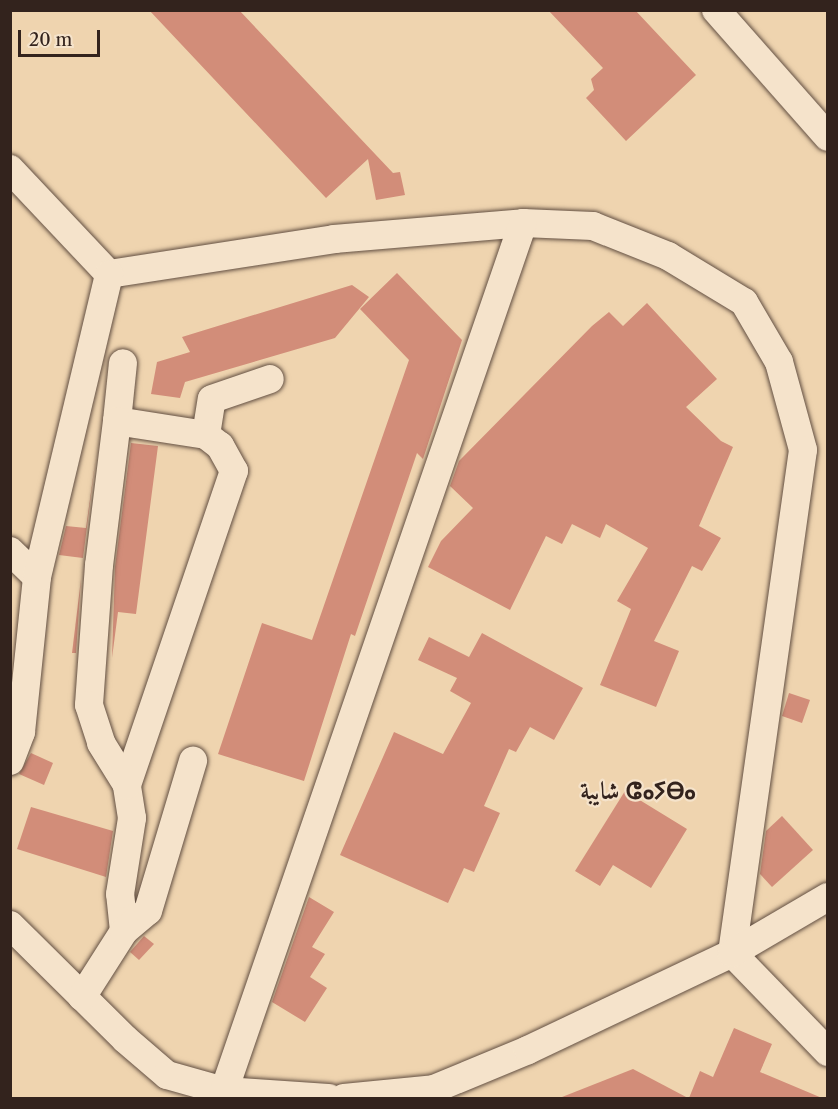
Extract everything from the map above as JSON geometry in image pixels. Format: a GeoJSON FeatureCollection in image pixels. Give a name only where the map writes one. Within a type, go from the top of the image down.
{"type":"FeatureCollection","features":[{"type":"Feature","properties":{"kind":"street"},"geometry":{"type":"LineString","coordinates":[[716,10],[828,137]]}},
{"type":"Feature","properties":{"kind":"street"},"geometry":{"type":"LineString","coordinates":[[10,170],[109,274]]}},
{"type":"Feature","properties":{"kind":"street"},"geometry":{"type":"LineString","coordinates":[[109,274],[334,239],[523,224],[593,226],[668,256],[744,302],[779,362],[803,450],[732,953]]}},
{"type":"Feature","properties":{"kind":"street"},"geometry":{"type":"LineString","coordinates":[[224,1091],[523,224]]}},
{"type":"Feature","properties":{"kind":"street"},"geometry":{"type":"LineString","coordinates":[[10,761],[21,732],[20,641],[109,274]]}},
{"type":"Feature","properties":{"kind":"street"},"geometry":{"type":"LineString","coordinates":[[123,363],[99,565],[89,705],[101,743],[127,785],[132,818],[120,894],[124,931]]}},
{"type":"Feature","properties":{"kind":"street"},"geometry":{"type":"LineString","coordinates":[[206,435],[212,399],[270,379]]}},
{"type":"Feature","properties":{"kind":"street"},"geometry":{"type":"LineString","coordinates":[[117,421],[206,435],[220,446],[234,471],[127,785]]}},
{"type":"Feature","properties":{"kind":"street"},"geometry":{"type":"LineString","coordinates":[[10,551],[37,578]]}},
{"type":"Feature","properties":{"kind":"street"},"geometry":{"type":"LineString","coordinates":[[82,997],[124,931],[148,911],[193,761]]}},
{"type":"Feature","properties":{"kind":"street"},"geometry":{"type":"LineString","coordinates":[[344,1098],[432,1094],[732,953],[828,897]]}},
{"type":"Feature","properties":{"kind":"street"},"geometry":{"type":"LineString","coordinates":[[10,925],[82,997],[167,1075],[224,1091],[330,1098]]}},
{"type":"Feature","properties":{"kind":"street"},"geometry":{"type":"LineString","coordinates":[[732,953],[828,1052]]}},
{"type":"Feature","properties":{"kind":"building"},"geometry":{"type":"Polygon","coordinates":[[[149,10],[239,10],[393,173],[400,172],[405,195],[376,200],[368,159],[326,198],[149,10]]]}},
{"type":"Feature","properties":{"kind":"building"},"geometry":{"type":"Polygon","coordinates":[[[548,10],[635,10],[696,75],[626,141],[586,98],[594,90],[591,79],[603,68],[548,10]]]}},
{"type":"Feature","properties":{"kind":"building"},"geometry":{"type":"Polygon","coordinates":[[[397,273],[462,340],[423,459],[417,453],[355,636],[351,634],[304,781],[218,754],[262,623],[312,640],[409,360],[360,309],[397,273]]]}},
{"type":"Feature","properties":{"kind":"building"},"geometry":{"type":"Polygon","coordinates":[[[352,285],[369,297],[335,338],[185,382],[180,398],[151,394],[157,362],[190,352],[182,337],[352,285]]]}},
{"type":"Feature","properties":{"kind":"building"},"geometry":{"type":"Polygon","coordinates":[[[647,303],[717,379],[686,407],[721,441],[733,447],[699,526],[721,538],[702,571],[692,566],[654,641],[679,651],[656,707],[600,685],[631,609],[617,601],[648,548],[606,524],[600,538],[572,524],[562,544],[546,536],[510,610],[428,567],[441,541],[473,508],[450,486],[459,461],[592,326],[609,312],[623,326],[647,303]]]}},
{"type":"Feature","properties":{"kind":"building"},"geometry":{"type":"Polygon","coordinates":[[[131,443],[158,446],[136,614],[118,612],[112,658],[115,567],[131,443]]]}},
{"type":"Feature","properties":{"kind":"building"},"geometry":{"type":"Polygon","coordinates":[[[96,456],[83,558],[59,555],[66,526],[86,528],[96,456]]]}},
{"type":"Feature","properties":{"kind":"building"},"geometry":{"type":"Polygon","coordinates":[[[81,579],[76,653],[72,653],[81,579]]]}},
{"type":"Feature","properties":{"kind":"building"},"geometry":{"type":"Polygon","coordinates":[[[482,633],[583,688],[554,740],[530,727],[516,752],[509,749],[484,806],[500,813],[474,872],[464,868],[448,903],[340,855],[394,732],[443,754],[471,703],[450,691],[457,678],[418,660],[429,637],[469,657],[482,633]]]}},
{"type":"Feature","properties":{"kind":"building"},"geometry":{"type":"Polygon","coordinates":[[[789,693],[810,700],[802,723],[782,716],[789,693]]]}},
{"type":"Feature","properties":{"kind":"building"},"geometry":{"type":"Polygon","coordinates":[[[31,753],[53,763],[44,785],[19,774],[31,753]]]}},
{"type":"Feature","properties":{"kind":"building"},"geometry":{"type":"Polygon","coordinates":[[[625,791],[687,829],[651,888],[613,865],[600,886],[575,871],[625,791]]]}},
{"type":"Feature","properties":{"kind":"building"},"geometry":{"type":"Polygon","coordinates":[[[31,807],[113,831],[106,877],[17,849],[31,807]]]}},
{"type":"Feature","properties":{"kind":"building"},"geometry":{"type":"Polygon","coordinates":[[[782,816],[813,850],[772,887],[760,874],[766,831],[782,816]]]}},
{"type":"Feature","properties":{"kind":"building"},"geometry":{"type":"Polygon","coordinates":[[[309,897],[334,912],[312,947],[325,954],[310,977],[327,988],[305,1022],[272,1002],[309,897]]]}},
{"type":"Feature","properties":{"kind":"building"},"geometry":{"type":"Polygon","coordinates":[[[144,936],[154,944],[139,960],[130,952],[144,936]]]}},
{"type":"Feature","properties":{"kind":"building"},"geometry":{"type":"Polygon","coordinates":[[[734,1028],[772,1044],[760,1072],[822,1098],[689,1098],[700,1071],[713,1077],[734,1028]]]}},
{"type":"Feature","properties":{"kind":"building"},"geometry":{"type":"Polygon","coordinates":[[[633,1069],[688,1098],[562,1098],[562,1097],[633,1069]]]}},
{"type":"Feature","properties":{"kind":"district","name":"شايبة ⵛⴰⵢⴱⴰ"},"geometry":{"type":"Point","coordinates":[638,791]}}]}
